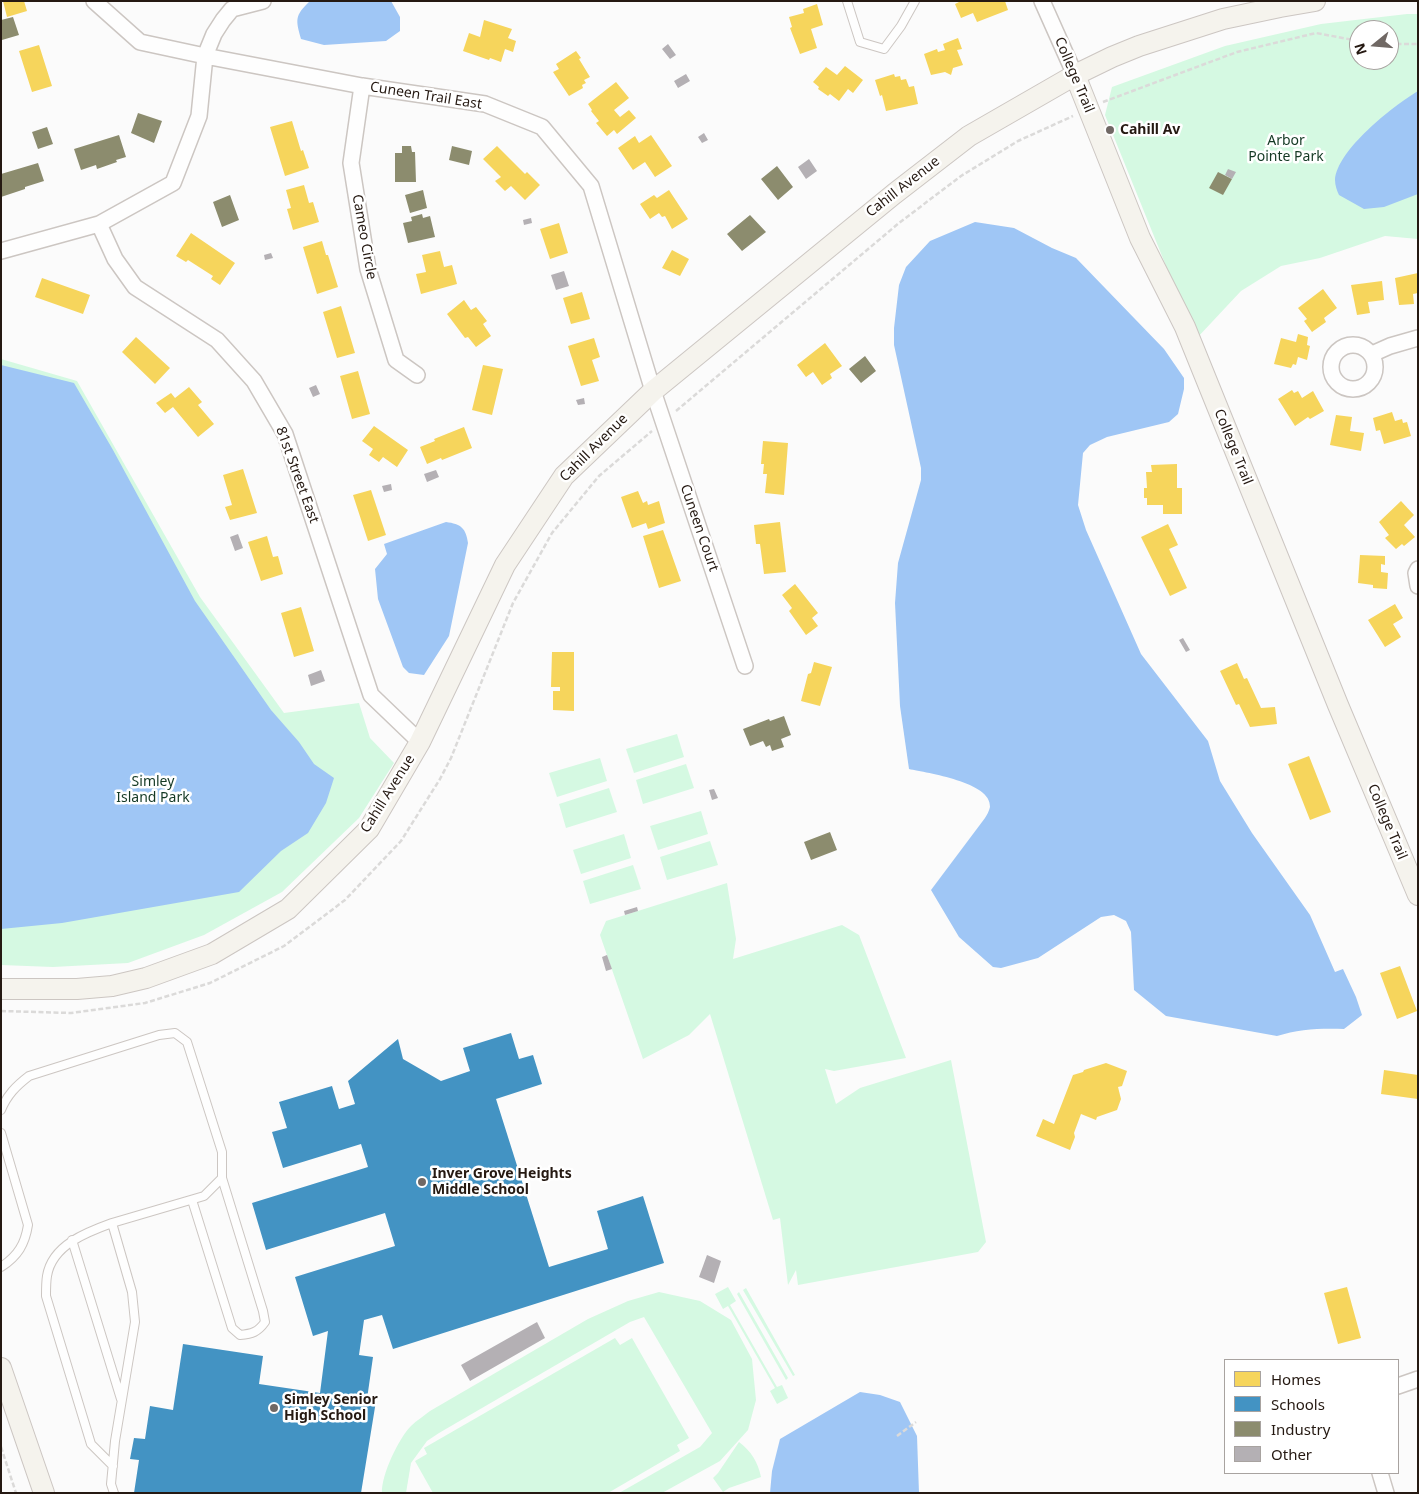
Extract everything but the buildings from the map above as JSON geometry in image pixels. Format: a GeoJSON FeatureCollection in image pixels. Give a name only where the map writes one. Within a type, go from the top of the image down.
{"type":"FeatureCollection","features":[{"type":"Feature","properties":{"kind":"street","name":"Cuneen Trail East"},"geometry":{"type":"LineString","coordinates":[[94,1],[140,42],[362,86],[485,104],[542,127],[591,186],[653,391]]}},
{"type":"Feature","properties":{"kind":"street"},"geometry":{"type":"LineString","coordinates":[[1,251],[99,224],[173,183],[199,116],[205,56],[214,34],[232,9],[263,1]]}},
{"type":"Feature","properties":{"kind":"street","name":"College Trail"},"geometry":{"type":"LineString","coordinates":[[1042,1],[1075,75],[1140,238],[1185,327],[1338,705],[1418,895]]}},
{"type":"Feature","properties":{"kind":"street","name":"Cahill Avenue"},"geometry":{"type":"LineString","coordinates":[[1,988],[47,989],[112,986],[146,978],[182,966],[221,949],[288,909],[369,829],[420,742],[505,565],[564,476],[653,391],[894,194],[969,136],[1075,75],[1112,57],[1195,27],[1251,13],[1316,1]]}},
{"type":"Feature","properties":{"kind":"street","name":"Cameo Circle"},"geometry":{"type":"LineString","coordinates":[[362,86],[352,163],[368,269],[396,360],[417,375]]}},
{"type":"Feature","properties":{"kind":"street","name":"81st Street East"},"geometry":{"type":"LineString","coordinates":[[99,224],[115,259],[135,287],[217,340],[254,381],[285,434],[371,695],[420,742]]}},
{"type":"Feature","properties":{"kind":"street"},"geometry":{"type":"LineString","coordinates":[[1372,354],[1390,346],[1418,338]]}},
{"type":"Feature","properties":{"kind":"street","name":"Cuneen Court"},"geometry":{"type":"LineString","coordinates":[[653,391],[745,666]]}},
{"type":"Feature","properties":{"kind":"street"},"geometry":{"type":"LineString","coordinates":[[1418,569],[1416,573],[1418,586]]}},
{"type":"Feature","properties":{"kind":"street"},"geometry":{"type":"LineString","coordinates":[[1,1368],[44,1493]]}},
{"type":"Feature","properties":{"kind":"street"},"geometry":{"type":"LineString","coordinates":[[1399,1386],[1418,1379]]}},
{"type":"Feature","properties":{"kind":"street"},"geometry":{"type":"LineString","coordinates":[[1380,1474],[1386,1493]]}},
{"type":"Feature","properties":{"kind":"lane"},"geometry":{"type":"LineString","coordinates":[[847,1],[860,42],[884,49],[901,26],[915,1]]}},
{"type":"Feature","properties":{"kind":"lane"},"geometry":{"type":"LineString","coordinates":[[1,1110],[6,1097],[29,1076],[159,1035],[175,1033],[187,1042],[222,1152],[222,1178],[263,1311],[265,1322],[259,1330],[252,1334],[240,1334],[232,1328],[192,1200]]}},
{"type":"Feature","properties":{"kind":"lane"},"geometry":{"type":"LineString","coordinates":[[1,1133],[28,1225],[26,1238],[21,1249],[1,1267]]}},
{"type":"Feature","properties":{"kind":"lane"},"geometry":{"type":"LineString","coordinates":[[113,1466],[91,1444],[46,1296],[47,1274],[55,1257],[72,1240],[112,1223],[204,1196],[222,1178]]}},
{"type":"Feature","properties":{"kind":"lane"},"geometry":{"type":"LineString","coordinates":[[112,1223],[132,1292],[135,1322],[115,1441],[111,1484],[114,1493]]}},
{"type":"Feature","properties":{"kind":"lane"},"geometry":{"type":"LineString","coordinates":[[72,1240],[122,1401]]}},
{"type":"Feature","properties":{"kind":"path"},"geometry":{"type":"LineString","coordinates":[[1,1011],[71,1013],[117,1007],[145,1003],[210,983],[284,946],[345,900],[401,841],[440,779],[451,758],[514,603],[552,533],[599,476],[869,248],[961,176],[1018,141],[1111,98],[1237,52],[1316,33],[1349,39]]}},
{"type":"Feature","properties":{"kind":"path"},"geometry":{"type":"LineString","coordinates":[[1399,44],[1418,44]]}},
{"type":"Feature","properties":{"kind":"path"},"geometry":{"type":"LineString","coordinates":[[897,1436],[916,1422]]}},
{"type":"Feature","properties":{"kind":"path"},"geometry":{"type":"LineString","coordinates":[[1,1447],[16,1493]]}},
{"type":"Feature","properties":{"kind":"green space","name":"Arbor Pointe Park"},"geometry":{"type":"Polygon","coordinates":[[[1418,14],[1418,239],[1385,236],[1320,258],[1281,266],[1241,291],[1197,338],[1105,115],[1112,87],[1225,46],[1321,24],[1349,21],[1349,70],[1399,70],[1399,20],[1355,20],[1418,14]]]}},
{"type":"Feature","properties":{"kind":"green space","name":"Simley Island Park"},"geometry":{"type":"Polygon","coordinates":[[[1,359],[77,381],[200,597],[284,713],[359,703],[370,738],[394,763],[359,818],[282,892],[204,935],[128,963],[53,967],[1,965],[1,359]]]}},
{"type":"Feature","properties":{"kind":"green space"},"geometry":{"type":"Polygon","coordinates":[[[677,734],[684,757],[634,773],[626,749],[677,734]]]}},
{"type":"Feature","properties":{"kind":"green space"},"geometry":{"type":"Polygon","coordinates":[[[600,758],[607,781],[557,797],[549,773],[600,758]]]}},
{"type":"Feature","properties":{"kind":"green space"},"geometry":{"type":"Polygon","coordinates":[[[686,764],[694,788],[643,804],[636,780],[686,764]]]}},
{"type":"Feature","properties":{"kind":"green space"},"geometry":{"type":"Polygon","coordinates":[[[609,788],[617,812],[566,828],[559,804],[609,788]]]}},
{"type":"Feature","properties":{"kind":"green space"},"geometry":{"type":"Polygon","coordinates":[[[701,811],[708,834],[658,850],[650,826],[701,811]]]}},
{"type":"Feature","properties":{"kind":"green space"},"geometry":{"type":"Polygon","coordinates":[[[624,834],[631,858],[581,874],[573,850],[624,834]]]}},
{"type":"Feature","properties":{"kind":"green space"},"geometry":{"type":"Polygon","coordinates":[[[710,841],[718,865],[667,880],[660,857],[710,841]]]}},
{"type":"Feature","properties":{"kind":"green space"},"geometry":{"type":"Polygon","coordinates":[[[633,865],[641,889],[590,904],[583,881],[633,865]]]}},
{"type":"Feature","properties":{"kind":"green space"},"geometry":{"type":"Polygon","coordinates":[[[727,883],[736,939],[733,959],[842,925],[859,935],[906,1058],[834,1071],[825,1069],[836,1104],[860,1088],[951,1060],[986,1242],[978,1252],[798,1285],[796,1270],[788,1285],[780,1218],[773,1220],[710,1014],[689,1035],[643,1059],[600,935],[606,921],[727,883]]]}},
{"type":"Feature","properties":{"kind":"green space"},"geometry":{"type":"Polygon","coordinates":[[[728,1287],[736,1301],[730,1305],[777,1387],[782,1385],[788,1398],[777,1404],[770,1391],[775,1388],[728,1306],[723,1309],[715,1294],[728,1287]]]}},
{"type":"Feature","properties":{"kind":"green space"},"geometry":{"type":"Polygon","coordinates":[[[746,1288],[795,1375],[793,1376],[743,1290],[746,1288]]]}},
{"type":"Feature","properties":{"kind":"green space"},"geometry":{"type":"Polygon","coordinates":[[[659,1292],[700,1301],[731,1320],[752,1359],[756,1400],[748,1430],[720,1461],[662,1493],[619,1493],[700,1447],[712,1433],[644,1317],[630,1322],[427,1441],[411,1463],[406,1493],[382,1493],[384,1477],[401,1439],[411,1426],[430,1411],[588,1319],[628,1301],[659,1292]]]}},
{"type":"Feature","properties":{"kind":"green space"},"geometry":{"type":"Polygon","coordinates":[[[739,1292],[788,1378],[786,1380],[737,1294],[739,1292]]]}},
{"type":"Feature","properties":{"kind":"green space"},"geometry":{"type":"Polygon","coordinates":[[[615,1338],[620,1345],[632,1338],[689,1438],[677,1445],[680,1451],[608,1493],[433,1493],[415,1461],[427,1454],[424,1448],[615,1338]]]}},
{"type":"Feature","properties":{"kind":"green space"},"geometry":{"type":"Polygon","coordinates":[[[739,1442],[753,1457],[761,1477],[729,1488],[723,1492],[713,1478],[739,1442]]]}},
{"type":"Feature","properties":{"kind":"water"},"geometry":{"type":"Polygon","coordinates":[[[310,1],[391,1],[400,17],[400,31],[386,41],[324,45],[301,39],[297,23],[298,18],[301,11],[310,1]]]}},
{"type":"Feature","properties":{"kind":"water"},"geometry":{"type":"Polygon","coordinates":[[[1418,91],[1418,194],[1384,207],[1364,209],[1339,195],[1335,180],[1338,168],[1345,156],[1381,118],[1418,91]]]}},
{"type":"Feature","properties":{"kind":"water"},"geometry":{"type":"Polygon","coordinates":[[[975,222],[1014,228],[1076,258],[1164,349],[1184,378],[1184,389],[1178,414],[1169,422],[1107,437],[1090,445],[1083,453],[1078,505],[1086,530],[1141,654],[1208,741],[1220,781],[1252,833],[1310,915],[1335,972],[1343,969],[1362,1015],[1344,1029],[1310,1030],[1277,1036],[1166,1016],[1134,990],[1131,932],[1126,921],[1114,915],[1101,917],[1038,958],[1001,968],[993,967],[959,937],[931,890],[985,818],[990,807],[988,798],[981,791],[970,785],[943,776],[909,769],[900,706],[895,603],[898,563],[921,480],[921,468],[894,345],[894,328],[899,285],[906,267],[930,241],[975,222]]]}},
{"type":"Feature","properties":{"kind":"water","name":"Simley Island Park"},"geometry":{"type":"Polygon","coordinates":[[[1,365],[74,383],[113,450],[195,601],[271,710],[299,742],[314,764],[334,778],[326,803],[308,833],[281,851],[239,892],[62,923],[1,929],[1,365]]]}},
{"type":"Feature","properties":{"kind":"water"},"geometry":{"type":"Polygon","coordinates":[[[446,522],[462,528],[468,543],[449,636],[424,675],[409,673],[403,667],[378,599],[375,569],[387,554],[384,544],[446,522]]]}},
{"type":"Feature","properties":{"kind":"water"},"geometry":{"type":"Polygon","coordinates":[[[860,1392],[880,1395],[900,1402],[917,1436],[919,1493],[770,1493],[772,1471],[780,1439],[860,1392]]]}},
{"type":"Feature","properties":{"kind":"place","name":"Cahill Av"},"geometry":{"type":"Point","coordinates":[1110,130]}},
{"type":"Feature","properties":{"kind":"place","name":"Inver Grove Heights Middle School"},"geometry":{"type":"Point","coordinates":[422,1182]}},
{"type":"Feature","properties":{"kind":"place","name":"Simley Senior High School"},"geometry":{"type":"Point","coordinates":[274,1408]}}]}
